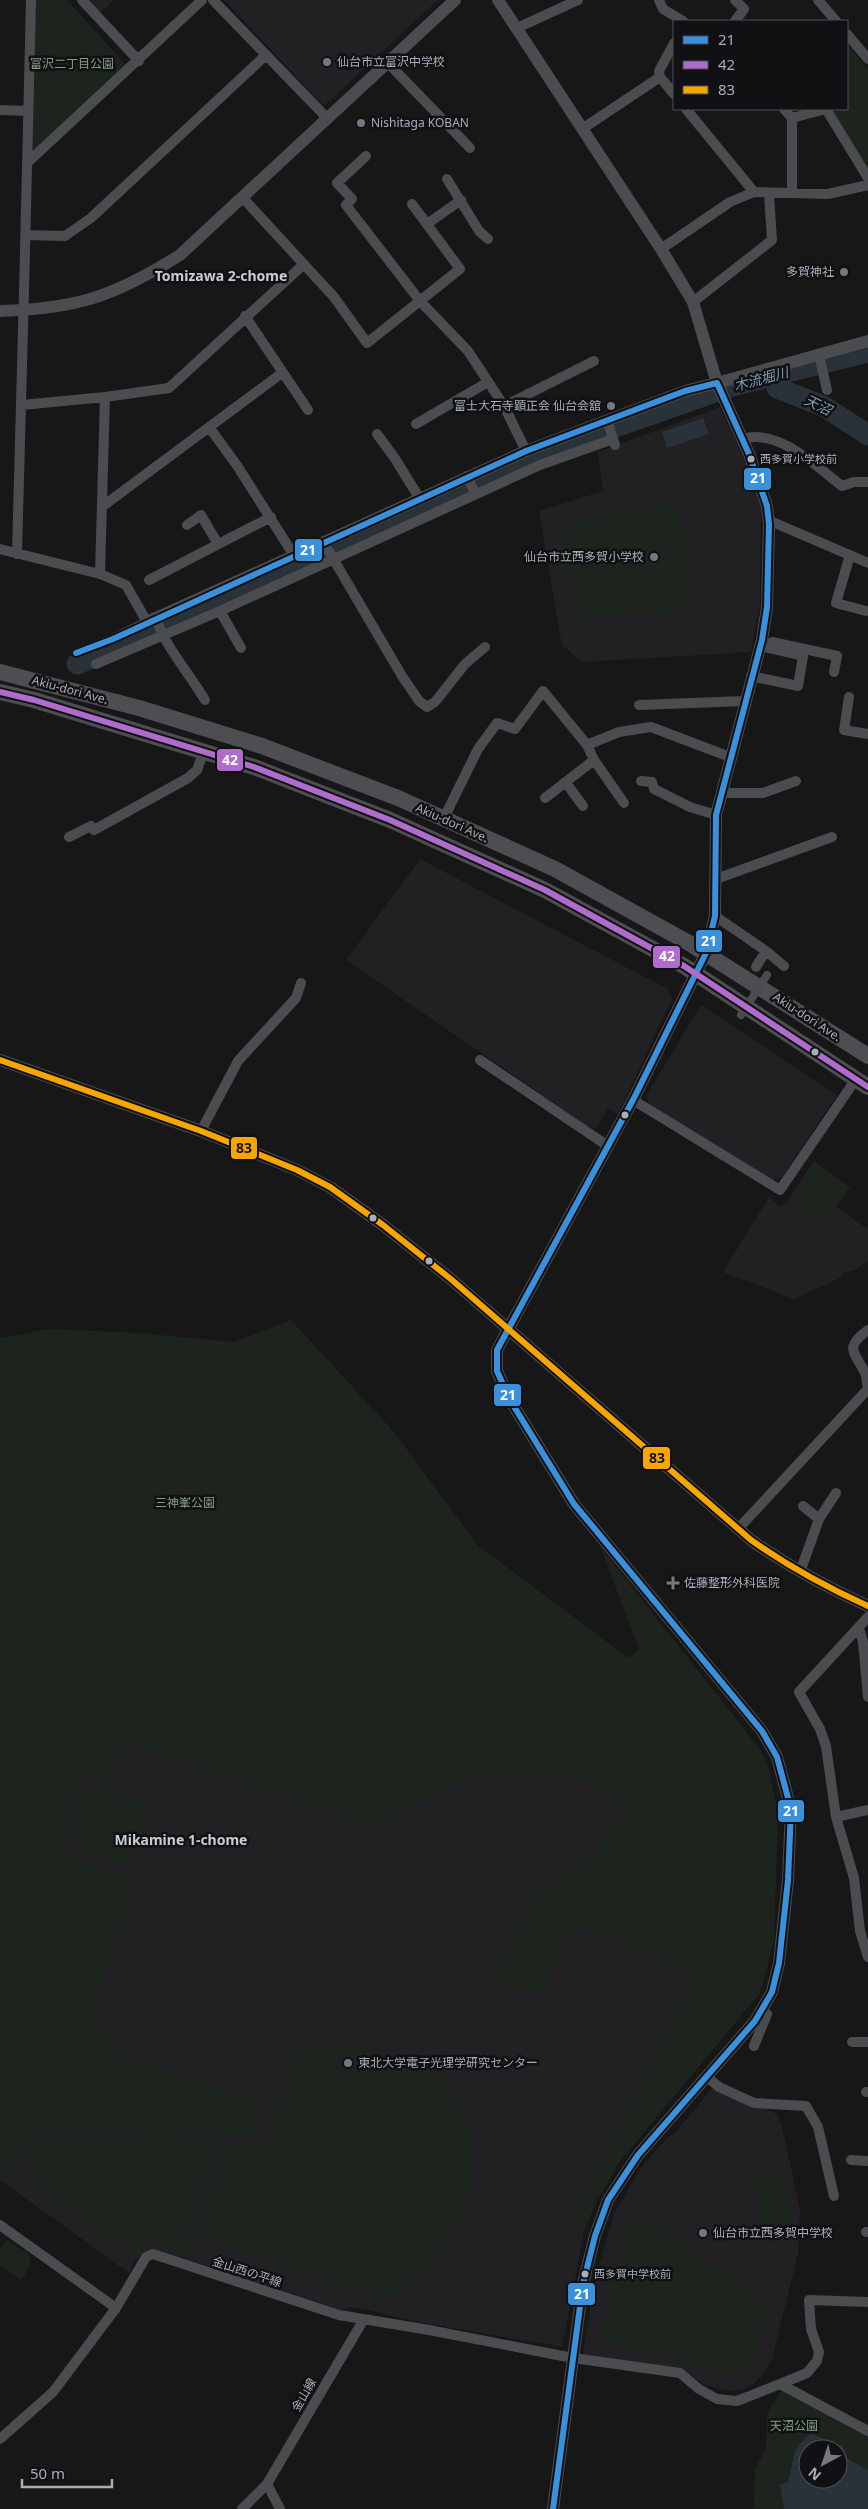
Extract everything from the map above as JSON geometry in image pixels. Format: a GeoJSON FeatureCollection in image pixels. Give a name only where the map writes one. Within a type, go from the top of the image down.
{"type":"FeatureCollection","features":[{"type":"Feature","properties":{"kind":"highway","name":"Akiu-dori Ave."},"geometry":{"type":"LineString","coordinates":[[0,672],[139,708],[262,746],[398,798],[443,820],[555,869],[706,953],[753,972],[868,1056]]}},
{"type":"Feature","properties":{"kind":"highway","name":"Akiu-dori Ave."},"geometry":{"type":"LineString","coordinates":[[0,692],[34,700],[254,767],[407,827],[545,890],[695,973],[862,1083]]}},
{"type":"Feature","properties":{"kind":"street"},"geometry":{"type":"LineString","coordinates":[[17,554],[25,310],[31,0]]}},
{"type":"Feature","properties":{"kind":"street"},"geometry":{"type":"LineString","coordinates":[[82,0],[139,61]]}},
{"type":"Feature","properties":{"kind":"street"},"geometry":{"type":"LineString","coordinates":[[27,164],[202,0]]}},
{"type":"Feature","properties":{"kind":"street"},"geometry":{"type":"LineString","coordinates":[[213,0],[327,118]]}},
{"type":"Feature","properties":{"kind":"street"},"geometry":{"type":"LineString","coordinates":[[0,311],[78,304],[111,293],[146,276],[180,255],[455,0]]}},
{"type":"Feature","properties":{"kind":"street"},"geometry":{"type":"LineString","coordinates":[[498,0],[661,248],[693,302],[718,384],[743,439],[767,506],[768,520],[767,607],[761,643],[716,815],[715,916],[706,953],[633,1100],[497,1350],[497,1371],[526,1428],[574,1504],[746,1708],[777,1757],[790,1809],[788,1880],[779,1963],[772,1992],[755,2021],[638,2155],[608,2200],[595,2236],[583,2284],[553,2509]]}},
{"type":"Feature","properties":{"kind":"street"},"geometry":{"type":"LineString","coordinates":[[517,28],[578,0]]}},
{"type":"Feature","properties":{"kind":"street"},"geometry":{"type":"LineString","coordinates":[[659,0],[663,9],[681,20]]}},
{"type":"Feature","properties":{"kind":"street"},"geometry":{"type":"LineString","coordinates":[[735,0],[744,9],[736,20]]}},
{"type":"Feature","properties":{"kind":"street"},"geometry":{"type":"LineString","coordinates":[[818,0],[835,20]]}},
{"type":"Feature","properties":{"kind":"street"},"geometry":{"type":"LineString","coordinates":[[848,35],[868,59]]}},
{"type":"Feature","properties":{"kind":"street"},"geometry":{"type":"LineString","coordinates":[[673,45],[659,71],[660,77],[673,93]]}},
{"type":"Feature","properties":{"kind":"street"},"geometry":{"type":"LineString","coordinates":[[25,234],[65,236],[91,218],[266,55]]}},
{"type":"Feature","properties":{"kind":"street"},"geometry":{"type":"LineString","coordinates":[[388,62],[470,148]]}},
{"type":"Feature","properties":{"kind":"street"},"geometry":{"type":"LineString","coordinates":[[582,129],[660,77]]}},
{"type":"Feature","properties":{"kind":"street"},"geometry":{"type":"LineString","coordinates":[[0,110],[28,111]]}},
{"type":"Feature","properties":{"kind":"street"},"geometry":{"type":"LineString","coordinates":[[687,110],[754,192]]}},
{"type":"Feature","properties":{"kind":"street"},"geometry":{"type":"LineString","coordinates":[[785,110],[792,118],[792,193]]}},
{"type":"Feature","properties":{"kind":"street"},"geometry":{"type":"LineString","coordinates":[[792,118],[822,110]]}},
{"type":"Feature","properties":{"kind":"street"},"geometry":{"type":"LineString","coordinates":[[827,110],[868,178]]}},
{"type":"Feature","properties":{"kind":"street"},"geometry":{"type":"LineString","coordinates":[[366,156],[337,183],[352,199],[346,205],[420,301],[468,350],[504,406],[526,451]]}},
{"type":"Feature","properties":{"kind":"street"},"geometry":{"type":"LineString","coordinates":[[447,178],[479,232],[488,239]]}},
{"type":"Feature","properties":{"kind":"street"},"geometry":{"type":"LineString","coordinates":[[661,248],[730,202],[754,192],[769,194],[828,194],[868,185]]}},
{"type":"Feature","properties":{"kind":"street"},"geometry":{"type":"LineString","coordinates":[[693,302],[772,240],[769,194]]}},
{"type":"Feature","properties":{"kind":"street"},"geometry":{"type":"LineString","coordinates":[[242,197],[334,297],[366,343],[460,268],[412,204]]}},
{"type":"Feature","properties":{"kind":"street"},"geometry":{"type":"LineString","coordinates":[[426,224],[461,200]]}},
{"type":"Feature","properties":{"kind":"street"},"geometry":{"type":"LineString","coordinates":[[22,405],[105,397],[169,388],[245,316],[303,265]]}},
{"type":"Feature","properties":{"kind":"street"},"geometry":{"type":"LineString","coordinates":[[245,316],[308,410]]}},
{"type":"Feature","properties":{"kind":"street"},"geometry":{"type":"LineString","coordinates":[[76,654],[113,639],[220,611],[420,499],[470,483],[526,451],[608,422],[685,391],[867,345]]}},
{"type":"Feature","properties":{"kind":"street"},"geometry":{"type":"LineString","coordinates":[[819,357],[824,371],[827,390]]}},
{"type":"Feature","properties":{"kind":"street"},"geometry":{"type":"LineString","coordinates":[[504,406],[594,361]]}},
{"type":"Feature","properties":{"kind":"street"},"geometry":{"type":"LineString","coordinates":[[103,506],[282,373]]}},
{"type":"Feature","properties":{"kind":"street"},"geometry":{"type":"LineString","coordinates":[[416,424],[488,382]]}},
{"type":"Feature","properties":{"kind":"street"},"geometry":{"type":"LineString","coordinates":[[100,574],[105,397]]}},
{"type":"Feature","properties":{"kind":"street"},"geometry":{"type":"LineString","coordinates":[[96,664],[158,627],[295,557],[329,551],[540,464],[614,440],[608,422]]}},
{"type":"Feature","properties":{"kind":"street"},"geometry":{"type":"LineString","coordinates":[[209,427],[271,517],[295,557]]}},
{"type":"Feature","properties":{"kind":"street"},"geometry":{"type":"LineString","coordinates":[[377,434],[394,456],[420,499]]}},
{"type":"Feature","properties":{"kind":"street"},"geometry":{"type":"LineString","coordinates":[[743,439],[755,435],[789,448],[842,486],[854,482],[868,482]]}},
{"type":"Feature","properties":{"kind":"street"},"geometry":{"type":"LineString","coordinates":[[187,525],[201,516],[218,544]]}},
{"type":"Feature","properties":{"kind":"street"},"geometry":{"type":"LineString","coordinates":[[149,580],[271,517]]}},
{"type":"Feature","properties":{"kind":"street"},"geometry":{"type":"LineString","coordinates":[[768,520],[868,562]]}},
{"type":"Feature","properties":{"kind":"street"},"geometry":{"type":"LineString","coordinates":[[0,549],[100,574],[126,585],[158,627],[205,700]]}},
{"type":"Feature","properties":{"kind":"street"},"geometry":{"type":"LineString","coordinates":[[329,551],[402,676],[419,701],[427,707],[435,702],[465,664],[485,647]]}},
{"type":"Feature","properties":{"kind":"street"},"geometry":{"type":"LineString","coordinates":[[850,554],[836,603],[866,611]]}},
{"type":"Feature","properties":{"kind":"street"},"geometry":{"type":"LineString","coordinates":[[220,611],[241,648]]}},
{"type":"Feature","properties":{"kind":"street"},"geometry":{"type":"LineString","coordinates":[[761,643],[838,656],[834,672]]}},
{"type":"Feature","properties":{"kind":"street"},"geometry":{"type":"LineString","coordinates":[[751,676],[798,686],[803,656],[761,643]]}},
{"type":"Feature","properties":{"kind":"street"},"geometry":{"type":"LineString","coordinates":[[443,820],[478,750],[497,723],[515,728],[543,692],[587,745],[594,760],[624,803]]}},
{"type":"Feature","properties":{"kind":"street"},"geometry":{"type":"LineString","coordinates":[[849,697],[844,730],[868,734]]}},
{"type":"Feature","properties":{"kind":"street"},"geometry":{"type":"LineString","coordinates":[[639,705],[745,701]]}},
{"type":"Feature","properties":{"kind":"street"},"geometry":{"type":"LineString","coordinates":[[587,745],[619,732],[652,727],[730,757]]}},
{"type":"Feature","properties":{"kind":"street"},"geometry":{"type":"LineString","coordinates":[[69,837],[90,826],[94,830],[188,778],[197,770],[204,752]]}},
{"type":"Feature","properties":{"kind":"street"},"geometry":{"type":"LineString","coordinates":[[545,798],[594,760]]}},
{"type":"Feature","properties":{"kind":"street"},"geometry":{"type":"LineString","coordinates":[[641,781],[652,782],[654,789],[690,807],[716,815]]}},
{"type":"Feature","properties":{"kind":"street"},"geometry":{"type":"LineString","coordinates":[[721,793],[763,793],[796,781]]}},
{"type":"Feature","properties":{"kind":"street"},"geometry":{"type":"LineString","coordinates":[[566,783],[584,806]]}},
{"type":"Feature","properties":{"kind":"street"},"geometry":{"type":"LineString","coordinates":[[716,879],[832,837]]}},
{"type":"Feature","properties":{"kind":"street"},"geometry":{"type":"LineString","coordinates":[[715,916],[766,951],[784,966]]}},
{"type":"Feature","properties":{"kind":"street"},"geometry":{"type":"LineString","coordinates":[[753,972],[766,951]]}},
{"type":"Feature","properties":{"kind":"street"},"geometry":{"type":"LineString","coordinates":[[741,1015],[766,975]]}},
{"type":"Feature","properties":{"kind":"street"},"geometry":{"type":"LineString","coordinates":[[201,1131],[238,1061],[296,998],[302,983]]}},
{"type":"Feature","properties":{"kind":"street"},"geometry":{"type":"LineString","coordinates":[[0,1060],[201,1131],[297,1170],[330,1187],[415,1250],[738,1530],[782,1562],[868,1606]]}},
{"type":"Feature","properties":{"kind":"street"},"geometry":{"type":"LineString","coordinates":[[480,1060],[608,1146]]}},
{"type":"Feature","properties":{"kind":"street"},"geometry":{"type":"LineString","coordinates":[[633,1100],[780,1190],[862,1083]]}},
{"type":"Feature","properties":{"kind":"street"},"geometry":{"type":"LineString","coordinates":[[738,1530],[868,1389],[866,1375],[852,1353],[852,1345],[858,1337],[868,1330]]}},
{"type":"Feature","properties":{"kind":"street"},"geometry":{"type":"LineString","coordinates":[[800,1572],[820,1519],[836,1493]]}},
{"type":"Feature","properties":{"kind":"street"},"geometry":{"type":"LineString","coordinates":[[803,1506],[820,1519]]}},
{"type":"Feature","properties":{"kind":"street"},"geometry":{"type":"LineString","coordinates":[[868,1617],[799,1692],[820,1729],[826,1746],[836,1817],[854,1878],[860,1931],[868,1957]]}},
{"type":"Feature","properties":{"kind":"street"},"geometry":{"type":"LineString","coordinates":[[859,1628],[863,1642],[868,1697]]}},
{"type":"Feature","properties":{"kind":"street"},"geometry":{"type":"LineString","coordinates":[[836,1817],[868,1810]]}},
{"type":"Feature","properties":{"kind":"street"},"geometry":{"type":"LineString","coordinates":[[754,2046],[767,2014],[762,2010]]}},
{"type":"Feature","properties":{"kind":"street"},"geometry":{"type":"LineString","coordinates":[[852,2042],[868,2042]]}},
{"type":"Feature","properties":{"kind":"street"},"geometry":{"type":"LineString","coordinates":[[706,2076],[719,2087],[754,2103],[806,2106],[818,2127],[834,2196]]}},
{"type":"Feature","properties":{"kind":"street"},"geometry":{"type":"LineString","coordinates":[[851,2160],[868,2161]]}},
{"type":"Feature","properties":{"kind":"street"},"geometry":{"type":"LineString","coordinates":[[0,2225],[116,2308]]}},
{"type":"Feature","properties":{"kind":"street","name":"金山西の平線"},"geometry":{"type":"LineString","coordinates":[[0,2440],[53,2392],[116,2308],[146,2257],[153,2254],[339,2315],[573,2358],[680,2372],[699,2389],[717,2399],[737,2401],[807,2373],[817,2361],[819,2352],[811,2329],[809,2300],[868,2302]]}},
{"type":"Feature","properties":{"kind":"street","name":"金山線"},"geometry":{"type":"LineString","coordinates":[[242,2509],[267,2484],[364,2319]]}},
{"type":"Feature","properties":{"kind":"street"},"geometry":{"type":"LineString","coordinates":[[780,2384],[868,2431]]}},
{"type":"Feature","properties":{"kind":"street"},"geometry":{"type":"LineString","coordinates":[[267,2484],[280,2509]]}},
{"type":"Feature","properties":{"kind":"shaded area"},"geometry":{"type":"Polygon","coordinates":[[[88,0],[114,0],[100,13],[88,0]]]}},
{"type":"Feature","properties":{"kind":"shaded area","name":"仙台市立富沢中学校"},"geometry":{"type":"Polygon","coordinates":[[[224,0],[438,0],[324,106],[224,0]]]}},
{"type":"Feature","properties":{"kind":"shaded area","name":"仙台市立西多賀小学校"},"geometry":{"type":"Polygon","coordinates":[[[720,407],[743,457],[761,507],[760,603],[751,652],[582,662],[562,645],[539,511],[603,491],[598,452],[720,407]]]}},
{"type":"Feature","properties":{"kind":"shaded area"},"geometry":{"type":"Polygon","coordinates":[[[703,418],[709,434],[667,448],[662,432],[703,418]]]}},
{"type":"Feature","properties":{"kind":"shaded area"},"geometry":{"type":"Polygon","coordinates":[[[420,859],[668,989],[672,999],[618,1114],[607,1109],[597,1128],[589,1127],[346,960],[420,859]]]}},
{"type":"Feature","properties":{"kind":"shaded area"},"geometry":{"type":"Polygon","coordinates":[[[701,1005],[837,1095],[782,1177],[772,1180],[650,1105],[646,1096],[701,1005]]]}},
{"type":"Feature","properties":{"kind":"shaded area"},"geometry":{"type":"Polygon","coordinates":[[[769,1197],[781,1207],[788,1200],[824,1224],[836,1207],[868,1229],[868,1261],[853,1271],[844,1272],[840,1278],[794,1299],[723,1272],[769,1197]]]}},
{"type":"Feature","properties":{"kind":"shaded area","name":"東北大学電子光理学研究センター"},"geometry":{"type":"Polygon","coordinates":[[[90,1725],[596,1766],[773,1884],[607,2176],[585,2227],[562,2347],[424,2323],[354,2307],[341,2310],[154,2249],[145,2252],[133,2263],[129,2273],[0,2180],[0,1978],[90,1725]]]}},
{"type":"Feature","properties":{"kind":"shaded area","name":"仙台市立西多賀中学校"},"geometry":{"type":"Polygon","coordinates":[[[714,2086],[777,2114],[782,2126],[800,2210],[798,2254],[772,2359],[765,2372],[753,2384],[744,2389],[731,2391],[705,2385],[681,2369],[587,2358],[583,2354],[594,2283],[614,2214],[643,2165],[668,2137],[675,2133],[714,2086]]]}},
{"type":"Feature","properties":{"kind":"shaded area"},"geometry":{"type":"Polygon","coordinates":[[[812,2434],[824,2439],[805,2439],[812,2434]]]}},
{"type":"Feature","properties":{"kind":"shaded area"},"geometry":{"type":"Polygon","coordinates":[[[798,2447],[798,2489],[848,2489],[848,2459],[868,2470],[868,2509],[784,2509],[780,2485],[788,2482],[798,2447]]]}},
{"type":"Feature","properties":{"kind":"green space","name":"富沢二丁目公園"},"geometry":{"type":"Polygon","coordinates":[[[34,0],[67,0],[126,65],[34,153],[30,151],[34,0]]]}},
{"type":"Feature","properties":{"kind":"green space"},"geometry":{"type":"Polygon","coordinates":[[[848,45],[868,69],[868,170],[830,110],[848,110],[848,45]]]}},
{"type":"Feature","properties":{"kind":"green space"},"geometry":{"type":"Polygon","coordinates":[[[674,502],[693,557],[687,612],[578,617],[560,526],[674,502]]]}},
{"type":"Feature","properties":{"kind":"green space"},"geometry":{"type":"Polygon","coordinates":[[[814,1161],[850,1187],[824,1224],[788,1200],[814,1161]]]}},
{"type":"Feature","properties":{"kind":"green space","name":"三神峯公園"},"geometry":{"type":"Polygon","coordinates":[[[291,1320],[395,1433],[477,1545],[629,1658],[639,1649],[600,1546],[759,1748],[768,1765],[778,1814],[774,1941],[760,1993],[618,2164],[598,2199],[586,2226],[572,2218],[691,1975],[581,1927],[565,1943],[543,1994],[489,1985],[534,1891],[586,1863],[623,1810],[590,1781],[460,1780],[369,1828],[129,1744],[111,1781],[82,1776],[61,1854],[138,1883],[94,2008],[120,2054],[265,2105],[252,2138],[109,2128],[31,2134],[12,2175],[0,2166],[0,1338],[48,1329],[139,1333],[234,1342],[291,1320]]]}},
{"type":"Feature","properties":{"kind":"green space"},"geometry":{"type":"Polygon","coordinates":[[[86,1786],[148,1804],[127,1866],[68,1847],[86,1786]]]}},
{"type":"Feature","properties":{"kind":"green space"},"geometry":{"type":"Polygon","coordinates":[[[360,2047],[446,2077],[467,2115],[474,2137],[475,2175],[471,2198],[463,2219],[437,2256],[421,2273],[383,2301],[195,2237],[224,2144],[262,2150],[294,2049],[360,2047]]]}},
{"type":"Feature","properties":{"kind":"green space"},"geometry":{"type":"Polygon","coordinates":[[[166,2135],[218,2142],[184,2238],[195,2242],[190,2256],[148,2240],[138,2258],[77,2218],[27,2173],[33,2142],[63,2137],[166,2135]]]}},
{"type":"Feature","properties":{"kind":"green space"},"geometry":{"type":"Polygon","coordinates":[[[785,2172],[796,2230],[765,2235],[754,2178],[785,2172]]]}},
{"type":"Feature","properties":{"kind":"green space"},"geometry":{"type":"Polygon","coordinates":[[[637,2214],[769,2304],[756,2355],[730,2376],[599,2339],[626,2229],[637,2214]]]}},
{"type":"Feature","properties":{"kind":"green space"},"geometry":{"type":"Polygon","coordinates":[[[7,2240],[29,2254],[31,2265],[21,2280],[0,2266],[0,2249],[7,2240]]]}},
{"type":"Feature","properties":{"kind":"green space","name":"天沼公園"},"geometry":{"type":"Polygon","coordinates":[[[781,2390],[868,2435],[868,2509],[752,2509],[754,2504],[755,2469],[766,2449],[767,2414],[781,2390]]]}},
{"type":"Feature","properties":{"kind":"waterway","name":"木流堀川"},"geometry":{"type":"LineString","coordinates":[[77,664],[156,631],[517,466],[595,434],[732,386],[868,352]]}},
{"type":"Feature","properties":{"kind":"waterway","name":"天沼"},"geometry":{"type":"LineString","coordinates":[[779,374],[777,388],[823,406],[868,435]]}},
{"type":"Feature","properties":{"kind":"transit line","name":"21"},"geometry":{"type":"LineString","coordinates":[[76,653],[113,639],[526,451],[685,391],[717,383],[749,454],[767,506],[769,524],[767,607],[762,640],[716,815],[715,916],[706,953],[633,1100],[497,1350],[497,1371],[510,1400],[574,1504],[762,1731],[777,1757],[791,1809],[788,1880],[779,1963],[772,1992],[755,2021],[638,2155],[608,2200],[595,2236],[583,2284],[553,2509]]}},
{"type":"Feature","properties":{"kind":"transit line","name":"42"},"geometry":{"type":"LineString","coordinates":[[0,692],[34,700],[254,767],[390,820],[545,890],[684,966],[868,1087]]}},
{"type":"Feature","properties":{"kind":"transit line","name":"83"},"geometry":{"type":"LineString","coordinates":[[0,1060],[201,1131],[297,1170],[330,1187],[383,1225],[452,1280],[751,1540],[808,1576],[868,1606]]}},
{"type":"Feature","properties":{"kind":"place","name":"仙台市立富沢中学校"},"geometry":{"type":"Point","coordinates":[327,62]}},
{"type":"Feature","properties":{"kind":"place","name":"Nishitaga KOBAN"},"geometry":{"type":"Point","coordinates":[361,123]}},
{"type":"Feature","properties":{"kind":"place","name":"多賀神社"},"geometry":{"type":"Point","coordinates":[844,272]}},
{"type":"Feature","properties":{"kind":"place","name":"富士大石寺顕正会 仙台会舘"},"geometry":{"type":"Point","coordinates":[611,406]}},
{"type":"Feature","properties":{"kind":"place","name":"西多賀小学校前"},"geometry":{"type":"Point","coordinates":[751,459]}},
{"type":"Feature","properties":{"kind":"place","name":"仙台市立西多賀小学校"},"geometry":{"type":"Point","coordinates":[654,557]}},
{"type":"Feature","properties":{"kind":"place","name":"佐藤整形外科医院"},"geometry":{"type":"Point","coordinates":[673,1583]}},
{"type":"Feature","properties":{"kind":"place","name":"東北大学電子光理学研究センター"},"geometry":{"type":"Point","coordinates":[348,2063]}},
{"type":"Feature","properties":{"kind":"place","name":"仙台市立西多賀中学校"},"geometry":{"type":"Point","coordinates":[703,2233]}},
{"type":"Feature","properties":{"kind":"place","name":"西多賀中学校前"},"geometry":{"type":"Point","coordinates":[585,2274]}},
{"type":"Feature","properties":{"kind":"district","name":"Tomizawa 2-chome"},"geometry":{"type":"Point","coordinates":[221,276]}},
{"type":"Feature","properties":{"kind":"district","name":"Mikamine 1-chome"},"geometry":{"type":"Point","coordinates":[181,1840]}}]}
